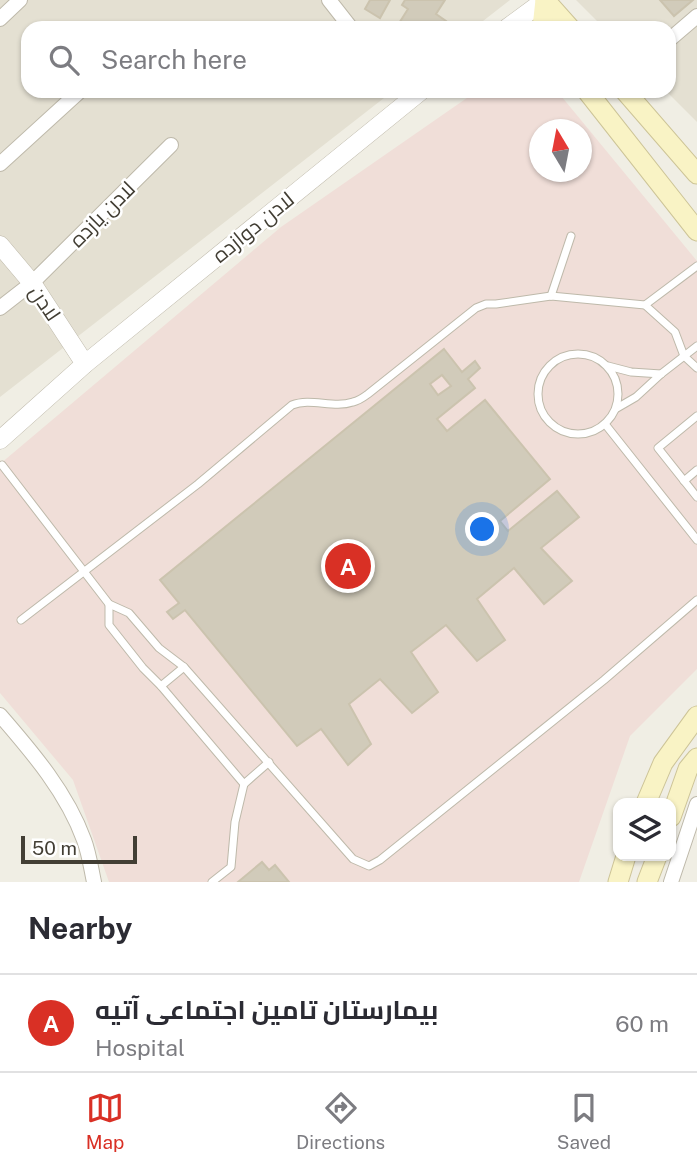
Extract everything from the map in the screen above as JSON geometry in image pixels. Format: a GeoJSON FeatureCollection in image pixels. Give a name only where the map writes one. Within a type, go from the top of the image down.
{"type":"FeatureCollection","features":[{"type":"Feature","properties":{"kind":"main road"},"geometry":{"type":"LineString","coordinates":[[543,21],[545,0]]}},
{"type":"Feature","properties":{"kind":"main road"},"geometry":{"type":"LineString","coordinates":[[545,0],[563,21]]}},
{"type":"Feature","properties":{"kind":"main road"},"geometry":{"type":"LineString","coordinates":[[592,98],[697,231]]}},
{"type":"Feature","properties":{"kind":"main road"},"geometry":{"type":"LineString","coordinates":[[631,98],[697,174]]}},
{"type":"Feature","properties":{"kind":"main road"},"geometry":{"type":"LineString","coordinates":[[648,798],[663,763],[697,716]]}},
{"type":"Feature","properties":{"kind":"main road"},"geometry":{"type":"LineString","coordinates":[[676,803],[688,769],[697,758]]}},
{"type":"Feature","properties":{"kind":"main road"},"geometry":{"type":"LineString","coordinates":[[618,882],[624,861]]}},
{"type":"Feature","properties":{"kind":"main road"},"geometry":{"type":"LineString","coordinates":[[647,882],[655,861]]}},
{"type":"Feature","properties":{"kind":"street"},"geometry":{"type":"LineString","coordinates":[[0,19],[20,0]]}},
{"type":"Feature","properties":{"kind":"street"},"geometry":{"type":"LineString","coordinates":[[329,0],[346,21]]}},
{"type":"Feature","properties":{"kind":"street"},"geometry":{"type":"LineString","coordinates":[[517,21],[545,0]]}},
{"type":"Feature","properties":{"kind":"street"},"geometry":{"type":"LineString","coordinates":[[676,34],[697,16]]}},
{"type":"Feature","properties":{"kind":"street"},"geometry":{"type":"LineString","coordinates":[[0,164],[72,98]]}},
{"type":"Feature","properties":{"kind":"street","name":"لادن دوازده"},"geometry":{"type":"LineString","coordinates":[[0,440],[85,364],[406,98]]}},
{"type":"Feature","properties":{"kind":"street","name":"لادن یازده"},"geometry":{"type":"LineString","coordinates":[[0,308],[32,283],[171,145]]}},
{"type":"Feature","properties":{"kind":"street","name":"لادن"},"geometry":{"type":"LineString","coordinates":[[0,245],[32,283],[85,364]]}},
{"type":"Feature","properties":{"kind":"street"},"geometry":{"type":"LineString","coordinates":[[0,715],[34,754],[66,802],[85,841],[94,882]]}},
{"type":"Feature","properties":{"kind":"street"},"geometry":{"type":"LineString","coordinates":[[671,882],[697,804]]}},
{"type":"Feature","properties":{"kind":"lane"},"geometry":{"type":"LineString","coordinates":[[551,296],[570,236]]}},
{"type":"Feature","properties":{"kind":"lane"},"geometry":{"type":"LineString","coordinates":[[645,305],[697,266]]}},
{"type":"Feature","properties":{"kind":"lane"},"geometry":{"type":"LineString","coordinates":[[21,620],[198,484],[292,405],[300,401],[352,403],[368,394],[475,308],[486,304],[551,296],[645,305],[675,332],[684,356],[697,368]]}},
{"type":"Feature","properties":{"kind":"lane"},"geometry":{"type":"LineString","coordinates":[[617,408],[636,397],[697,346]]}},
{"type":"Feature","properties":{"kind":"lane"},"geometry":{"type":"LineString","coordinates":[[582,353],[596,357],[608,366],[616,379],[619,393],[617,408],[609,421],[597,430],[583,434],[568,433],[554,427],[544,416],[538,402],[538,387],[543,373],[553,362],[567,355],[582,353]]}},
{"type":"Feature","properties":{"kind":"lane"},"geometry":{"type":"LineString","coordinates":[[608,366],[631,372],[661,374]]}},
{"type":"Feature","properties":{"kind":"lane"},"geometry":{"type":"LineString","coordinates":[[697,416],[658,448],[697,497]]}},
{"type":"Feature","properties":{"kind":"lane"},"geometry":{"type":"LineString","coordinates":[[605,424],[697,540]]}},
{"type":"Feature","properties":{"kind":"lane"},"geometry":{"type":"LineString","coordinates":[[2,465],[109,604],[129,613],[159,648],[184,667],[353,859],[369,866],[380,860],[593,688],[697,600]]}},
{"type":"Feature","properties":{"kind":"lane"},"geometry":{"type":"LineString","coordinates":[[684,481],[697,470]]}},
{"type":"Feature","properties":{"kind":"lane"},"geometry":{"type":"LineString","coordinates":[[109,604],[109,625],[244,784]]}},
{"type":"Feature","properties":{"kind":"lane"},"geometry":{"type":"LineString","coordinates":[[161,686],[184,667]]}},
{"type":"Feature","properties":{"kind":"lane"},"geometry":{"type":"LineString","coordinates":[[212,882],[231,867],[235,822],[244,784],[269,762]]}},
{"type":"Feature","properties":{"kind":"shaded area"},"geometry":{"type":"Polygon","coordinates":[[[0,0],[510,0],[483,21],[21,21],[21,98],[384,98],[0,397],[0,0]]]}},
{"type":"Feature","properties":{"kind":"shaded area"},"geometry":{"type":"Polygon","coordinates":[[[576,0],[697,0],[697,122],[673,98],[676,98],[676,21],[597,21],[576,0]]]}},
{"type":"Feature","properties":{"kind":"shaded area"},"geometry":{"type":"Polygon","coordinates":[[[467,98],[563,98],[580,119],[529,119],[529,182],[592,182],[592,134],[697,261],[697,669],[630,736],[579,882],[109,882],[73,780],[0,693],[0,464],[281,227],[467,98]]]}},
{"type":"Feature","properties":{"kind":"building"},"geometry":{"type":"Polygon","coordinates":[[[370,0],[390,0],[380,18],[365,9],[370,0]]]}},
{"type":"Feature","properties":{"kind":"building"},"geometry":{"type":"Polygon","coordinates":[[[405,0],[445,0],[436,14],[446,21],[400,21],[408,9],[402,5],[405,0]]]}},
{"type":"Feature","properties":{"kind":"building"},"geometry":{"type":"Polygon","coordinates":[[[660,0],[693,0],[674,16],[660,0]]]}},
{"type":"Feature","properties":{"kind":"building"},"geometry":{"type":"Polygon","coordinates":[[[444,349],[462,372],[475,361],[480,368],[468,379],[475,388],[437,419],[447,431],[485,400],[550,479],[500,521],[508,531],[557,491],[579,517],[541,548],[572,581],[544,604],[514,568],[477,599],[505,640],[477,661],[446,625],[411,652],[438,692],[412,713],[380,679],[349,704],[371,744],[348,765],[321,729],[297,746],[185,610],[173,619],[167,612],[179,603],[160,580],[444,349]],[[442,375],[430,384],[438,395],[451,386],[442,375]]]}},
{"type":"Feature","properties":{"kind":"building"},"geometry":{"type":"Polygon","coordinates":[[[262,862],[269,870],[275,865],[289,882],[238,882],[262,862]]]}},
{"type":"Feature","properties":{"kind":"place","name":"بیمارستان تامین اجتماعی آتیه"},"geometry":{"type":"Point","coordinates":[348,566]}}]}
